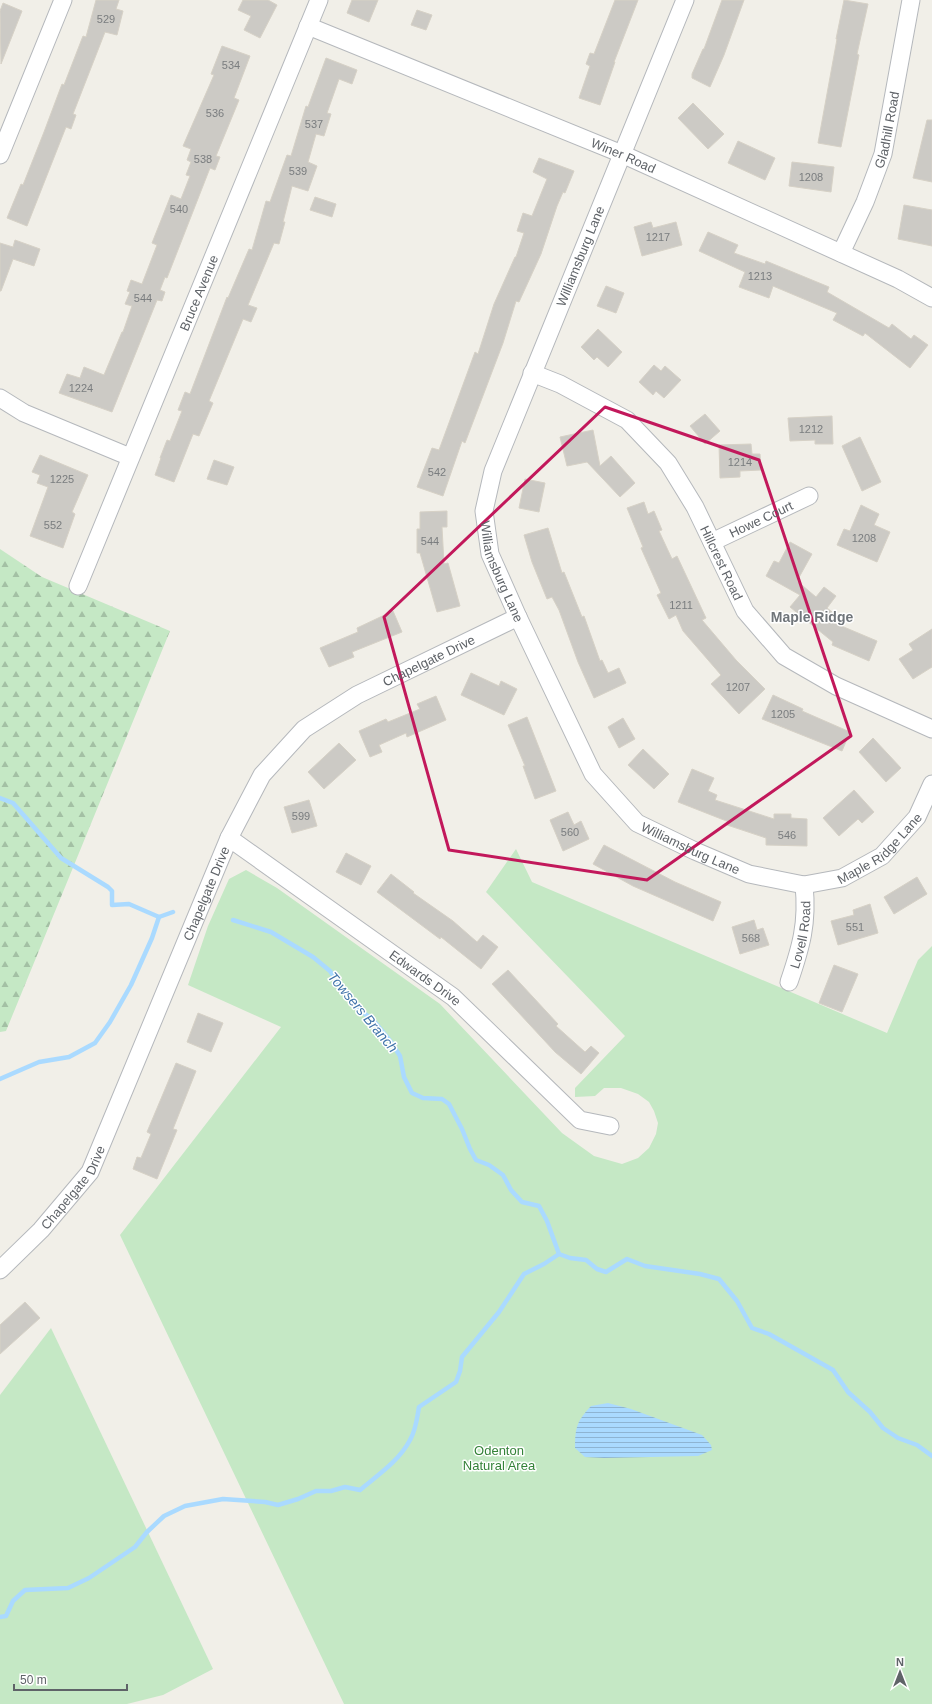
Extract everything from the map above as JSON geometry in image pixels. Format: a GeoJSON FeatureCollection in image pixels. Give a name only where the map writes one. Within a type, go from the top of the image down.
{"type":"FeatureCollection","features":[{"type":"Feature","properties":{"kind":"street"},"geometry":{"type":"LineString","coordinates":[[0,155],[63,0]]}},
{"type":"Feature","properties":{"kind":"street","name":"Bruce Avenue"},"geometry":{"type":"LineString","coordinates":[[78,586],[319,0]]}},
{"type":"Feature","properties":{"kind":"street","name":"Williamsburg Lane"},"geometry":{"type":"LineString","coordinates":[[685,0],[493,471],[484,511],[490,554],[518,617],[593,774],[637,823],[695,851],[749,874],[804,886]]}},
{"type":"Feature","properties":{"kind":"street","name":"Gladhill Road"},"geometry":{"type":"LineString","coordinates":[[842,253],[865,202],[883,154],[911,0]]}},
{"type":"Feature","properties":{"kind":"street","name":"Winer Road"},"geometry":{"type":"LineString","coordinates":[[308,26],[622,154],[898,279],[932,298]]}},
{"type":"Feature","properties":{"kind":"street","name":"Hillcrest Road"},"geometry":{"type":"LineString","coordinates":[[532,373],[560,384],[628,420],[668,463],[695,507],[745,611],[784,656],[836,686],[932,729]]}},
{"type":"Feature","properties":{"kind":"street"},"geometry":{"type":"LineString","coordinates":[[0,398],[24,413],[130,457]]}},
{"type":"Feature","properties":{"kind":"street","name":"Howe Court"},"geometry":{"type":"LineString","coordinates":[[712,542],[809,496]]}},
{"type":"Feature","properties":{"kind":"street","name":"Chapelgate Drive"},"geometry":{"type":"LineString","coordinates":[[0,1270],[41,1230],[90,1172],[229,838],[262,775],[304,729],[358,695],[518,617]]}},
{"type":"Feature","properties":{"kind":"street","name":"Maple Ridge Lane"},"geometry":{"type":"LineString","coordinates":[[804,886],[842,878],[882,856],[917,817],[932,784]]}},
{"type":"Feature","properties":{"kind":"street","name":"Edwards Drive"},"geometry":{"type":"LineString","coordinates":[[229,838],[453,997],[580,1120],[610,1126]]}},
{"type":"Feature","properties":{"kind":"street","name":"Lovell Road"},"geometry":{"type":"LineString","coordinates":[[790,982],[801,948],[806,907],[804,886]]}},
{"type":"Feature","properties":{"kind":"highlighted area"},"geometry":{"type":"Polygon","coordinates":[[[605,407],[759,460],[851,736],[647,880],[449,850],[384,617],[605,407]]]}},
{"type":"Feature","properties":{"kind":"green space"},"geometry":{"type":"Polygon","coordinates":[[[0,549],[42,577],[170,631],[6,1031],[0,1032],[0,549]]]}},
{"type":"Feature","properties":{"kind":"green space","name":"Odenton Natural Area"},"geometry":{"type":"Polygon","coordinates":[[[516,849],[532,882],[887,1033],[918,960],[932,946],[932,1704],[344,1704],[120,1235],[281,1027],[188,985],[208,926],[229,879],[246,870],[277,888],[440,1004],[562,1133],[594,1156],[622,1164],[638,1158],[649,1148],[656,1134],[658,1123],[649,1102],[638,1094],[621,1088],[604,1088],[595,1096],[575,1097],[575,1088],[625,1036],[486,892],[516,849]]]}},
{"type":"Feature","properties":{"kind":"green space"},"geometry":{"type":"Polygon","coordinates":[[[51,1328],[213,1669],[163,1695],[127,1704],[0,1704],[0,1395],[51,1328]]]}},
{"type":"Feature","properties":{"kind":"water"},"geometry":{"type":"Polygon","coordinates":[[[608,1403],[631,1409],[702,1435],[711,1445],[712,1450],[698,1456],[585,1457],[575,1448],[576,1429],[580,1420],[591,1406],[608,1403]]]}},
{"type":"Feature","properties":{"kind":"building"},"geometry":{"type":"Polygon","coordinates":[[[96,0],[119,0],[116,9],[123,11],[117,35],[105,32],[73,114],[76,115],[71,129],[66,127],[27,226],[7,218],[21,184],[23,185],[62,84],[64,85],[83,36],[86,37],[96,0]]]}},
{"type":"Feature","properties":{"kind":"building"},"geometry":{"type":"Polygon","coordinates":[[[243,0],[268,0],[277,5],[260,38],[244,30],[251,16],[238,10],[243,0]]]}},
{"type":"Feature","properties":{"kind":"building"},"geometry":{"type":"Polygon","coordinates":[[[352,0],[378,0],[369,22],[347,13],[352,0]]]}},
{"type":"Feature","properties":{"kind":"building"},"geometry":{"type":"Polygon","coordinates":[[[615,0],[638,0],[614,62],[600,105],[579,98],[590,66],[586,64],[590,53],[594,54],[615,0]]]}},
{"type":"Feature","properties":{"kind":"building"},"geometry":{"type":"Polygon","coordinates":[[[722,0],[744,0],[724,55],[710,87],[692,78],[692,74],[704,49],[722,0]]]}},
{"type":"Feature","properties":{"kind":"building"},"geometry":{"type":"Polygon","coordinates":[[[844,0],[868,4],[857,54],[859,55],[841,147],[818,143],[844,0]]]}},
{"type":"Feature","properties":{"kind":"building"},"geometry":{"type":"Polygon","coordinates":[[[3,3],[22,11],[1,64],[0,11],[3,3]]]}},
{"type":"Feature","properties":{"kind":"building"},"geometry":{"type":"Polygon","coordinates":[[[417,10],[432,15],[426,30],[411,25],[417,10]]]}},
{"type":"Feature","properties":{"kind":"building"},"geometry":{"type":"Polygon","coordinates":[[[222,46],[250,56],[234,98],[239,100],[216,156],[220,157],[215,170],[210,168],[167,278],[165,277],[160,290],[165,292],[162,301],[157,300],[112,412],[59,393],[67,374],[80,378],[84,367],[104,375],[123,332],[132,306],[125,304],[130,292],[127,291],[131,280],[142,284],[157,245],[152,243],[171,195],[181,199],[190,176],[186,175],[191,162],[187,160],[191,149],[183,146],[214,75],[211,74],[222,46]]]}},
{"type":"Feature","properties":{"kind":"building"},"geometry":{"type":"Polygon","coordinates":[[[326,58],[357,70],[352,84],[339,79],[327,113],[331,114],[324,136],[316,134],[308,162],[317,166],[308,191],[292,186],[279,244],[274,243],[248,305],[257,308],[251,322],[243,319],[209,401],[213,403],[199,436],[193,434],[174,482],[155,475],[167,440],[170,441],[182,411],[178,410],[185,392],[190,394],[227,297],[228,298],[249,249],[252,250],[266,201],[270,202],[287,155],[291,156],[306,106],[308,107],[326,58]]]}},
{"type":"Feature","properties":{"kind":"building"},"geometry":{"type":"Polygon","coordinates":[[[693,103],[724,134],[708,149],[678,118],[693,103]]]}},
{"type":"Feature","properties":{"kind":"building"},"geometry":{"type":"Polygon","coordinates":[[[927,120],[932,120],[932,182],[913,178],[927,120]]]}},
{"type":"Feature","properties":{"kind":"building"},"geometry":{"type":"Polygon","coordinates":[[[738,141],[775,158],[765,180],[728,163],[738,141]]]}},
{"type":"Feature","properties":{"kind":"building"},"geometry":{"type":"Polygon","coordinates":[[[539,158],[574,171],[565,193],[563,192],[557,206],[541,254],[519,302],[516,301],[503,343],[465,443],[462,441],[443,496],[417,487],[432,448],[439,450],[475,352],[478,354],[494,304],[516,257],[524,233],[517,231],[523,213],[532,216],[547,179],[533,172],[539,158]]]}},
{"type":"Feature","properties":{"kind":"building"},"geometry":{"type":"Polygon","coordinates":[[[792,162],[834,167],[831,192],[789,186],[792,162]]]}},
{"type":"Feature","properties":{"kind":"building"},"geometry":{"type":"Polygon","coordinates":[[[315,197],[336,204],[332,217],[310,210],[315,197]]]}},
{"type":"Feature","properties":{"kind":"building"},"geometry":{"type":"Polygon","coordinates":[[[904,205],[932,210],[932,246],[898,239],[904,205]]]}},
{"type":"Feature","properties":{"kind":"building"},"geometry":{"type":"Polygon","coordinates":[[[651,222],[653,228],[676,222],[682,245],[642,256],[634,227],[651,222]]]}},
{"type":"Feature","properties":{"kind":"building"},"geometry":{"type":"Polygon","coordinates":[[[708,232],[738,245],[734,253],[765,264],[766,261],[829,287],[827,292],[889,328],[892,324],[911,339],[914,335],[928,345],[910,368],[865,333],[863,336],[833,320],[837,313],[773,286],[769,298],[739,287],[745,272],[699,251],[708,232]]]}},
{"type":"Feature","properties":{"kind":"building"},"geometry":{"type":"Polygon","coordinates":[[[15,240],[40,249],[34,266],[13,259],[0,291],[0,243],[13,247],[15,240]]]}},
{"type":"Feature","properties":{"kind":"building"},"geometry":{"type":"Polygon","coordinates":[[[606,286],[624,293],[616,313],[597,306],[606,286]]]}},
{"type":"Feature","properties":{"kind":"building"},"geometry":{"type":"Polygon","coordinates":[[[598,329],[622,352],[608,367],[597,357],[594,360],[581,347],[598,329]]]}},
{"type":"Feature","properties":{"kind":"building"},"geometry":{"type":"Polygon","coordinates":[[[654,365],[661,371],[665,366],[681,380],[664,398],[656,391],[653,395],[639,382],[654,365]]]}},
{"type":"Feature","properties":{"kind":"building"},"geometry":{"type":"Polygon","coordinates":[[[705,414],[720,431],[705,444],[690,426],[705,414]]]}},
{"type":"Feature","properties":{"kind":"building"},"geometry":{"type":"Polygon","coordinates":[[[832,416],[833,444],[815,444],[815,440],[790,441],[788,418],[832,416]]]}},
{"type":"Feature","properties":{"kind":"building"},"geometry":{"type":"Polygon","coordinates":[[[593,430],[600,466],[611,456],[635,483],[620,497],[587,462],[567,466],[560,437],[593,430]]]}},
{"type":"Feature","properties":{"kind":"building"},"geometry":{"type":"Polygon","coordinates":[[[860,437],[881,482],[862,491],[842,446],[860,437]]]}},
{"type":"Feature","properties":{"kind":"building"},"geometry":{"type":"Polygon","coordinates":[[[751,444],[752,454],[760,454],[761,470],[740,471],[740,477],[720,478],[719,445],[751,444]]]}},
{"type":"Feature","properties":{"kind":"building"},"geometry":{"type":"Polygon","coordinates":[[[40,455],[88,475],[72,512],[75,514],[63,548],[30,536],[48,487],[37,483],[40,475],[32,472],[40,455]]]}},
{"type":"Feature","properties":{"kind":"building"},"geometry":{"type":"Polygon","coordinates":[[[214,460],[234,467],[227,485],[207,479],[214,460]]]}},
{"type":"Feature","properties":{"kind":"building"},"geometry":{"type":"Polygon","coordinates":[[[525,479],[545,483],[539,512],[519,508],[525,479]]]}},
{"type":"Feature","properties":{"kind":"building"},"geometry":{"type":"Polygon","coordinates":[[[644,502],[648,514],[654,511],[662,530],[659,531],[672,559],[677,556],[706,618],[702,620],[736,660],[765,689],[739,714],[711,684],[721,675],[683,631],[676,615],[669,619],[657,595],[661,593],[641,548],[643,547],[627,508],[644,502]]]}},
{"type":"Feature","properties":{"kind":"building"},"geometry":{"type":"Polygon","coordinates":[[[861,505],[879,514],[874,525],[890,532],[877,562],[837,545],[844,529],[850,531],[861,505]]]}},
{"type":"Feature","properties":{"kind":"building"},"geometry":{"type":"Polygon","coordinates":[[[447,511],[447,527],[442,527],[444,564],[448,563],[460,606],[437,612],[420,553],[417,553],[417,529],[420,529],[420,512],[447,511]]]}},
{"type":"Feature","properties":{"kind":"building"},"geometry":{"type":"Polygon","coordinates":[[[548,528],[562,573],[564,572],[582,617],[584,616],[600,661],[602,660],[608,673],[619,668],[626,683],[594,698],[578,662],[559,610],[552,597],[547,599],[532,562],[524,535],[548,528]]]}},
{"type":"Feature","properties":{"kind":"building"},"geometry":{"type":"Polygon","coordinates":[[[790,542],[812,554],[797,581],[816,597],[824,587],[836,596],[827,608],[837,616],[832,622],[877,641],[869,661],[832,645],[833,642],[790,607],[800,595],[766,576],[774,561],[779,563],[790,542]]]}},
{"type":"Feature","properties":{"kind":"building"},"geometry":{"type":"Polygon","coordinates":[[[393,611],[402,632],[352,652],[354,657],[329,667],[320,648],[358,632],[357,628],[393,611]]]}},
{"type":"Feature","properties":{"kind":"building"},"geometry":{"type":"Polygon","coordinates":[[[932,629],[932,667],[913,679],[899,659],[913,650],[909,644],[932,629]]]}},
{"type":"Feature","properties":{"kind":"building"},"geometry":{"type":"Polygon","coordinates":[[[471,673],[499,686],[501,681],[517,689],[504,715],[461,695],[471,673]]]}},
{"type":"Feature","properties":{"kind":"building"},"geometry":{"type":"Polygon","coordinates":[[[773,695],[803,709],[802,711],[850,732],[842,751],[762,719],[773,695]]]}},
{"type":"Feature","properties":{"kind":"building"},"geometry":{"type":"Polygon","coordinates":[[[436,696],[446,720],[407,737],[406,733],[379,745],[382,752],[370,757],[359,731],[386,719],[388,722],[420,709],[417,704],[436,696]]]}},
{"type":"Feature","properties":{"kind":"building"},"geometry":{"type":"Polygon","coordinates":[[[527,717],[556,791],[535,799],[523,766],[525,766],[508,725],[527,717]]]}},
{"type":"Feature","properties":{"kind":"building"},"geometry":{"type":"Polygon","coordinates":[[[623,718],[635,739],[619,748],[608,727],[623,718]]]}},
{"type":"Feature","properties":{"kind":"building"},"geometry":{"type":"Polygon","coordinates":[[[873,738],[901,768],[886,782],[859,752],[873,738]]]}},
{"type":"Feature","properties":{"kind":"building"},"geometry":{"type":"Polygon","coordinates":[[[339,743],[356,760],[324,789],[308,772],[339,743]]]}},
{"type":"Feature","properties":{"kind":"building"},"geometry":{"type":"Polygon","coordinates":[[[643,749],[669,774],[654,789],[628,765],[643,749]]]}},
{"type":"Feature","properties":{"kind":"building"},"geometry":{"type":"Polygon","coordinates":[[[692,769],[714,778],[708,791],[717,795],[715,800],[774,819],[774,814],[791,814],[791,818],[807,819],[807,846],[766,845],[766,838],[727,825],[729,822],[678,802],[692,769]]]}},
{"type":"Feature","properties":{"kind":"building"},"geometry":{"type":"Polygon","coordinates":[[[854,790],[874,812],[862,823],[858,819],[839,836],[823,818],[854,790]]]}},
{"type":"Feature","properties":{"kind":"building"},"geometry":{"type":"Polygon","coordinates":[[[309,800],[317,826],[292,833],[284,807],[309,800]]]}},
{"type":"Feature","properties":{"kind":"building"},"geometry":{"type":"Polygon","coordinates":[[[568,812],[574,825],[581,821],[589,839],[563,851],[550,820],[568,812]]]}},
{"type":"Feature","properties":{"kind":"building"},"geometry":{"type":"Polygon","coordinates":[[[604,845],[675,882],[721,902],[713,921],[633,886],[593,864],[604,845]]]}},
{"type":"Feature","properties":{"kind":"building"},"geometry":{"type":"Polygon","coordinates":[[[346,853],[371,866],[361,885],[336,872],[346,853]]]}},
{"type":"Feature","properties":{"kind":"building"},"geometry":{"type":"Polygon","coordinates":[[[391,874],[414,892],[413,893],[453,921],[477,942],[483,935],[498,947],[481,969],[441,937],[440,939],[377,892],[391,874]]]}},
{"type":"Feature","properties":{"kind":"building"},"geometry":{"type":"Polygon","coordinates":[[[917,877],[927,894],[894,914],[884,897],[917,877]]]}},
{"type":"Feature","properties":{"kind":"building"},"geometry":{"type":"Polygon","coordinates":[[[870,904],[878,933],[838,945],[831,921],[854,915],[853,910],[870,904]]]}},
{"type":"Feature","properties":{"kind":"building"},"geometry":{"type":"Polygon","coordinates":[[[754,920],[757,930],[763,928],[769,945],[740,954],[732,927],[754,920]]]}},
{"type":"Feature","properties":{"kind":"building"},"geometry":{"type":"Polygon","coordinates":[[[834,965],[858,974],[842,1012],[819,1003],[834,965]]]}},
{"type":"Feature","properties":{"kind":"building"},"geometry":{"type":"Polygon","coordinates":[[[508,970],[558,1024],[556,1026],[585,1052],[591,1046],[599,1053],[581,1074],[555,1052],[492,984],[508,970]]]}},
{"type":"Feature","properties":{"kind":"building"},"geometry":{"type":"Polygon","coordinates":[[[198,1013],[223,1023],[211,1052],[187,1042],[198,1013]]]}},
{"type":"Feature","properties":{"kind":"building"},"geometry":{"type":"Polygon","coordinates":[[[176,1063],[196,1071],[173,1129],[177,1130],[157,1179],[133,1169],[137,1157],[141,1158],[151,1134],[147,1132],[176,1063]]]}},
{"type":"Feature","properties":{"kind":"building"},"geometry":{"type":"Polygon","coordinates":[[[25,1302],[40,1318],[0,1354],[0,1325],[25,1302]]]}},
{"type":"Feature","properties":{"kind":"waterway","name":"Towsers Branch"},"geometry":{"type":"LineString","coordinates":[[0,798],[13,803],[61,858],[108,887],[112,891],[112,905],[129,904],[159,917],[173,912]]}},
{"type":"Feature","properties":{"kind":"waterway"},"geometry":{"type":"LineString","coordinates":[[0,1079],[39,1062],[69,1057],[95,1043],[110,1022],[131,985],[152,938],[159,917]]}},
{"type":"Feature","properties":{"kind":"waterway","name":"Towsers Branch"},"geometry":{"type":"LineString","coordinates":[[233,920],[271,932],[313,957],[330,971],[353,1005],[373,1020],[391,1042],[400,1056],[404,1077],[412,1093],[423,1098],[442,1099],[449,1104],[476,1160],[489,1165],[503,1175],[511,1190],[522,1202],[539,1206],[547,1221],[559,1254],[570,1258],[586,1260],[597,1269],[606,1272],[627,1259],[645,1266],[700,1274],[719,1279],[737,1301],[752,1328],[769,1334],[833,1370],[848,1392],[870,1412],[883,1428],[898,1438],[917,1445],[932,1456]]}},
{"type":"Feature","properties":{"kind":"waterway"},"geometry":{"type":"LineString","coordinates":[[0,1617],[6,1616],[13,1601],[25,1590],[68,1588],[89,1578],[135,1547],[147,1532],[164,1516],[185,1506],[223,1499],[265,1502],[278,1505],[298,1499],[316,1491],[331,1491],[345,1487],[360,1490],[388,1467],[405,1448],[414,1432],[419,1407],[456,1382],[460,1371],[462,1357],[499,1312],[524,1274],[544,1264],[559,1254]]}},
{"type":"Feature","properties":{"kind":"district","name":"Maple Ridge"},"geometry":{"type":"Point","coordinates":[812,617]}}]}
